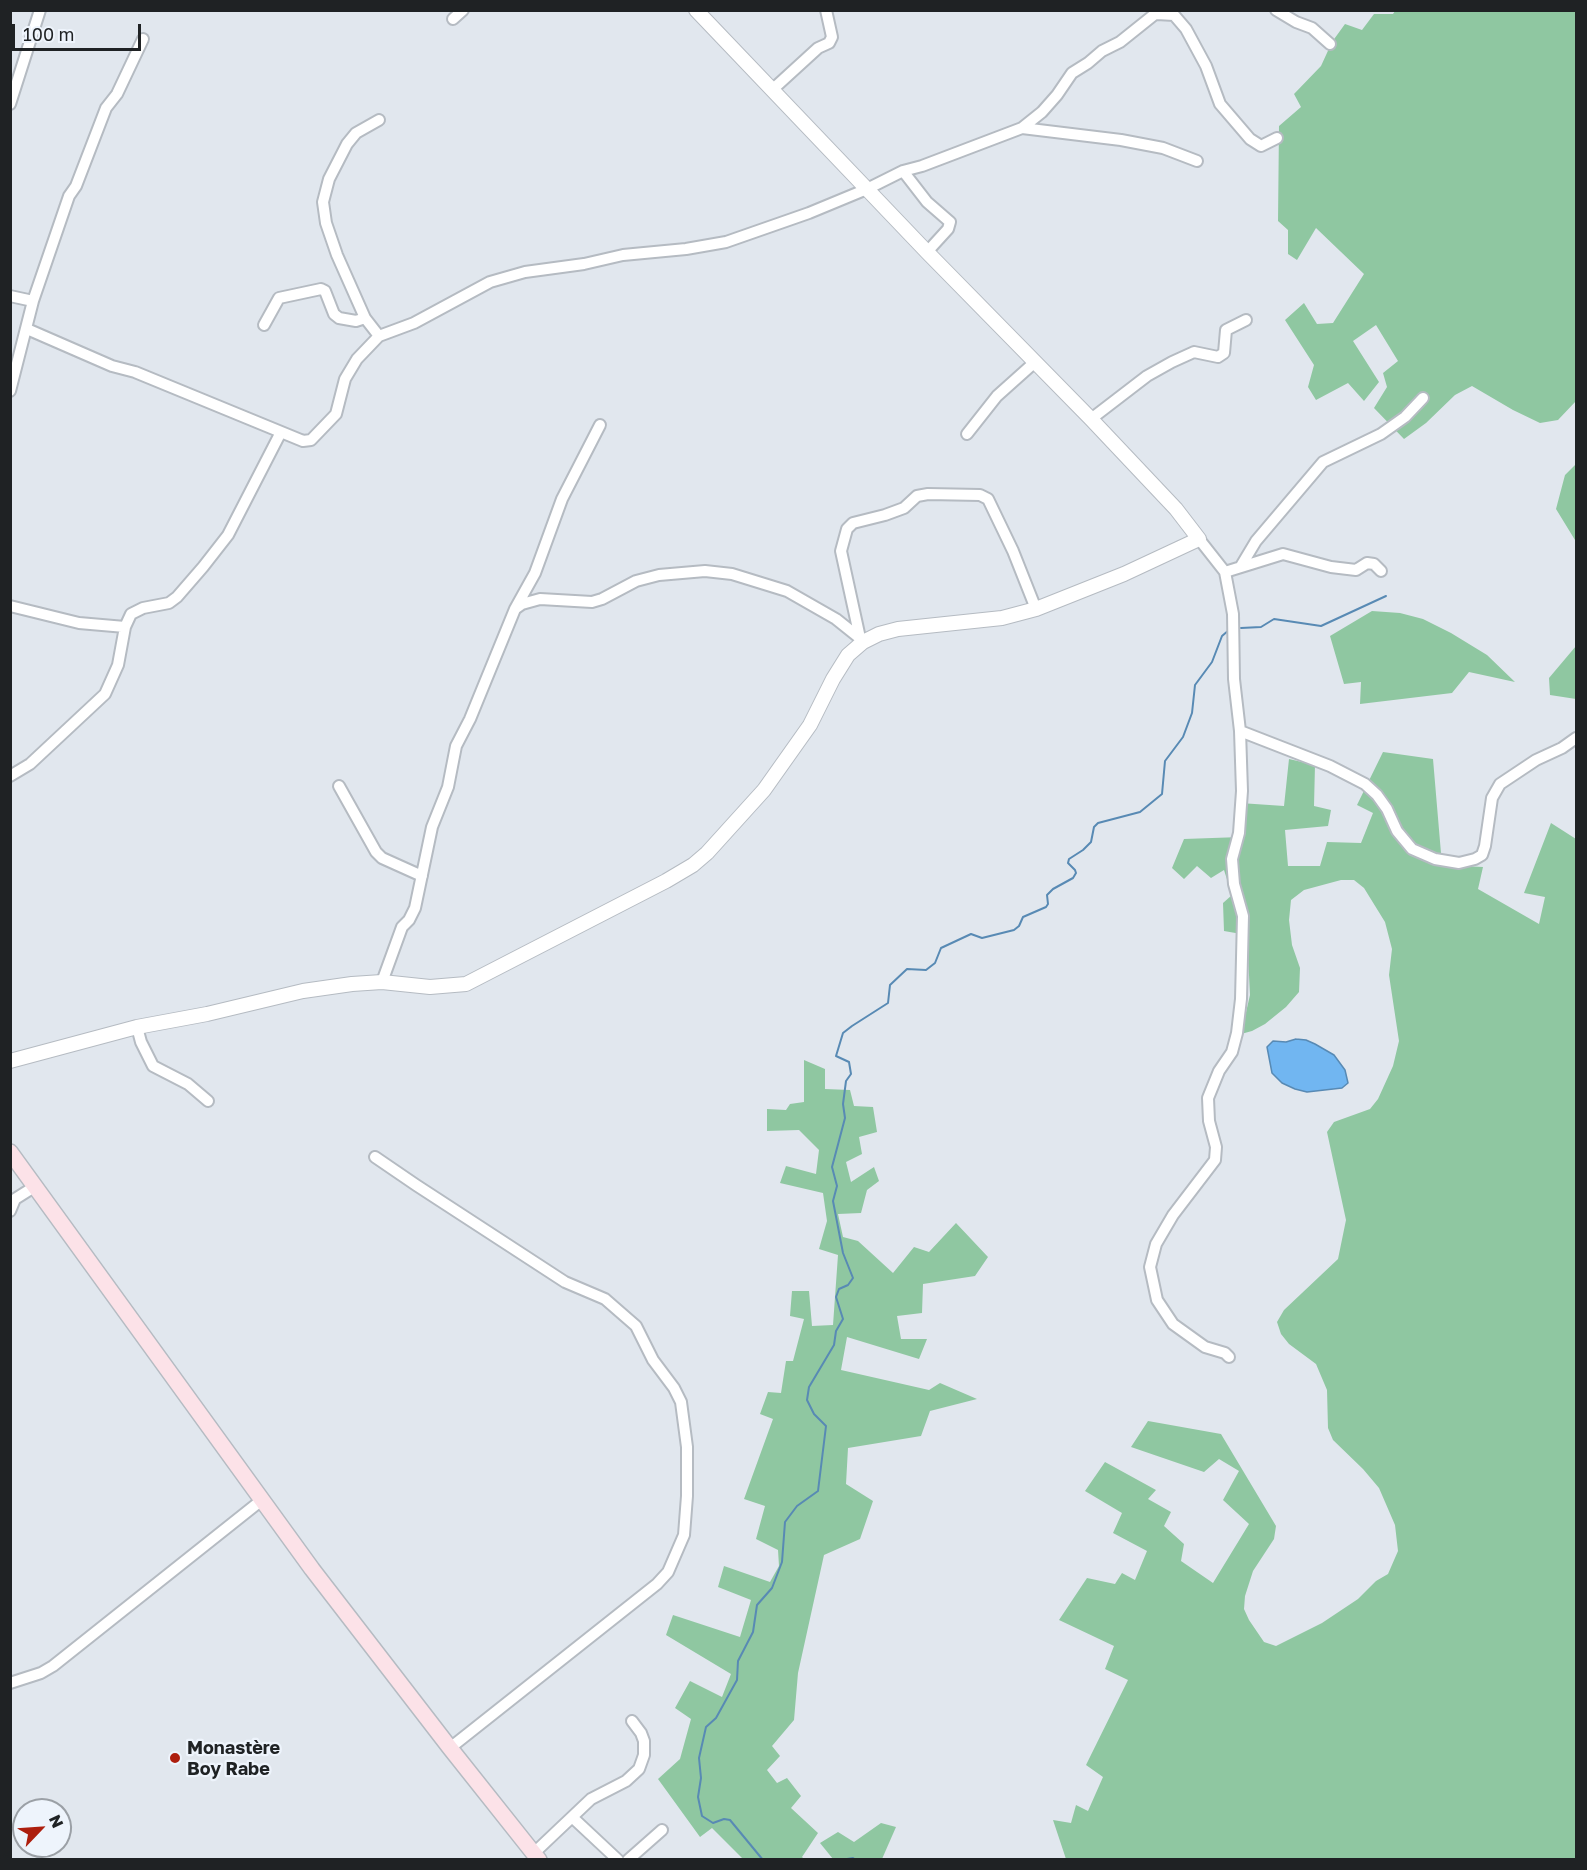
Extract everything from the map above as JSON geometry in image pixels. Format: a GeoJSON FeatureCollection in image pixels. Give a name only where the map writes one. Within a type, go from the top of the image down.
{"type":"FeatureCollection","features":[{"type":"Feature","properties":{"kind":"main road"},"geometry":{"type":"LineString","coordinates":[[10,1152],[312,1569],[536,1856]]}},
{"type":"Feature","properties":{"kind":"street"},"geometry":{"type":"LineString","coordinates":[[10,104],[40,10]]}},
{"type":"Feature","properties":{"kind":"street"},"geometry":{"type":"LineString","coordinates":[[453,19],[463,10]]}},
{"type":"Feature","properties":{"kind":"street"},"geometry":{"type":"LineString","coordinates":[[696,10],[1176,509],[1225,572],[1233,614],[1234,679],[1240,731],[1242,791],[1239,833],[1232,859],[1234,884],[1243,916],[1237,1033],[1232,1052],[1220,1071],[1208,1098],[1209,1121],[1216,1147],[1215,1160],[1173,1215],[1156,1244],[1150,1267],[1157,1300],[1173,1324],[1205,1347],[1225,1353],[1229,1357]]}},
{"type":"Feature","properties":{"kind":"street"},"geometry":{"type":"LineString","coordinates":[[772,90],[818,48],[829,43],[832,36],[826,10]]}},
{"type":"Feature","properties":{"kind":"street"},"geometry":{"type":"LineString","coordinates":[[1276,10],[1312,28],[1330,44]]}},
{"type":"Feature","properties":{"kind":"street"},"geometry":{"type":"LineString","coordinates":[[27,328],[112,366],[135,372],[303,441],[312,440],[336,414],[345,379],[357,359],[379,336],[414,323],[490,282],[525,272],[584,264],[623,255],[686,249],[726,242],[809,213],[903,171],[1022,128],[1042,112],[1072,73],[1102,51],[1120,42],[1159,12],[1174,15],[1186,28],[1206,66],[1220,104],[1250,139],[1261,146],[1277,138]]}},
{"type":"Feature","properties":{"kind":"street"},"geometry":{"type":"LineString","coordinates":[[10,391],[33,301],[69,196],[76,186],[106,108],[117,94],[143,39]]}},
{"type":"Feature","properties":{"kind":"street"},"geometry":{"type":"LineString","coordinates":[[379,120],[356,133],[348,144],[329,179],[323,202],[326,223],[337,255],[365,318],[379,336]]}},
{"type":"Feature","properties":{"kind":"street"},"geometry":{"type":"LineString","coordinates":[[1022,128],[1121,140],[1163,148],[1197,161]]}},
{"type":"Feature","properties":{"kind":"street"},"geometry":{"type":"LineString","coordinates":[[903,171],[927,202],[950,222],[948,230],[927,252]]}},
{"type":"Feature","properties":{"kind":"street"},"geometry":{"type":"LineString","coordinates":[[264,325],[279,298],[321,289],[325,291],[337,316],[356,321],[365,318]]}},
{"type":"Feature","properties":{"kind":"street"},"geometry":{"type":"LineString","coordinates":[[10,296],[33,301]]}},
{"type":"Feature","properties":{"kind":"street"},"geometry":{"type":"LineString","coordinates":[[1091,419],[1147,376],[1172,362],[1194,352],[1218,357],[1224,353],[1226,330],[1246,320]]}},
{"type":"Feature","properties":{"kind":"street"},"geometry":{"type":"LineString","coordinates":[[967,434],[997,396],[1035,362]]}},
{"type":"Feature","properties":{"kind":"street"},"geometry":{"type":"LineString","coordinates":[[1241,566],[1256,541],[1323,462],[1382,434],[1405,417],[1423,398]]}},
{"type":"Feature","properties":{"kind":"street"},"geometry":{"type":"LineString","coordinates":[[382,982],[402,927],[410,920],[415,908],[432,827],[448,787],[456,746],[470,719],[515,609],[536,573],[562,499],[600,425]]}},
{"type":"Feature","properties":{"kind":"street"},"geometry":{"type":"LineString","coordinates":[[10,777],[30,764],[105,694],[118,665],[125,627],[131,614],[143,608],[169,603],[203,567],[228,534],[281,432]]}},
{"type":"Feature","properties":{"kind":"street"},"geometry":{"type":"LineString","coordinates":[[862,640],[841,552],[847,529],[853,524],[904,508],[917,495],[980,495],[988,500],[1013,551],[1036,609]]}},
{"type":"Feature","properties":{"kind":"street"},"geometry":{"type":"LineString","coordinates":[[10,1061],[137,1027],[207,1014],[303,991],[382,982],[430,987],[466,984],[556,939],[693,865],[764,790],[810,724],[848,655],[862,640],[898,629],[1002,618],[1036,609],[1124,574],[1199,539]]}},
{"type":"Feature","properties":{"kind":"street"},"geometry":{"type":"LineString","coordinates":[[1225,572],[1283,554],[1331,567],[1356,570],[1367,563],[1374,564],[1381,571]]}},
{"type":"Feature","properties":{"kind":"street"},"geometry":{"type":"LineString","coordinates":[[515,609],[522,604],[540,599],[592,602],[636,581],[658,575],[705,571],[732,574],[787,591],[836,619],[862,640]]}},
{"type":"Feature","properties":{"kind":"street"},"geometry":{"type":"LineString","coordinates":[[10,606],[79,623],[125,627]]}},
{"type":"Feature","properties":{"kind":"street"},"geometry":{"type":"LineString","coordinates":[[1240,731],[1330,766],[1365,784],[1377,795],[1387,809],[1397,831],[1412,849],[1435,859],[1459,863],[1476,859],[1482,855],[1492,798],[1500,784],[1536,760],[1563,748],[1576,738]]}},
{"type":"Feature","properties":{"kind":"street"},"geometry":{"type":"LineString","coordinates":[[339,786],[376,852],[382,858],[422,876]]}},
{"type":"Feature","properties":{"kind":"street"},"geometry":{"type":"LineString","coordinates":[[137,1027],[153,1066],[188,1084],[208,1101]]}},
{"type":"Feature","properties":{"kind":"street"},"geometry":{"type":"LineString","coordinates":[[375,1157],[565,1282],[605,1299],[636,1326],[653,1360],[675,1388],[681,1402],[687,1447],[684,1535],[668,1572],[657,1584],[450,1748]]}},
{"type":"Feature","properties":{"kind":"street"},"geometry":{"type":"LineString","coordinates":[[10,1211],[15,1199],[34,1187]]}},
{"type":"Feature","properties":{"kind":"street"},"geometry":{"type":"LineString","coordinates":[[10,1683],[42,1673],[52,1666],[262,1499]]}},
{"type":"Feature","properties":{"kind":"street"},"geometry":{"type":"LineString","coordinates":[[536,1856],[597,1795],[626,1781],[639,1769],[644,1755],[644,1741],[632,1721]]}},
{"type":"Feature","properties":{"kind":"street"},"geometry":{"type":"LineString","coordinates":[[573,1817],[618,1860]]}},
{"type":"Feature","properties":{"kind":"street"},"geometry":{"type":"LineString","coordinates":[[628,1860],[662,1830]]}},
{"type":"Feature","properties":{"kind":"green space"},"geometry":{"type":"Polygon","coordinates":[[[1395,11],[1576,11],[1576,401],[1558,420],[1540,423],[1472,386],[1455,395],[1426,423],[1404,439],[1374,408],[1387,387],[1383,373],[1398,361],[1376,325],[1353,341],[1379,382],[1364,401],[1348,383],[1316,400],[1308,387],[1314,365],[1285,320],[1304,303],[1317,324],[1333,323],[1364,274],[1316,228],[1297,260],[1288,254],[1288,230],[1278,221],[1279,126],[1301,107],[1294,94],[1321,66],[1332,42],[1345,24],[1362,30],[1374,14],[1393,14],[1395,11]]]}},
{"type":"Feature","properties":{"kind":"green space"},"geometry":{"type":"Polygon","coordinates":[[[1576,464],[1576,548],[1575,540],[1556,509],[1565,475],[1576,464]]]}},
{"type":"Feature","properties":{"kind":"green space"},"geometry":{"type":"Polygon","coordinates":[[[1372,611],[1400,613],[1423,619],[1487,655],[1515,682],[1469,672],[1452,693],[1360,704],[1361,682],[1344,684],[1330,636],[1372,611]]]}},
{"type":"Feature","properties":{"kind":"green space"},"geometry":{"type":"Polygon","coordinates":[[[1576,646],[1576,699],[1550,695],[1549,678],[1576,646]]]}},
{"type":"Feature","properties":{"kind":"green space"},"geometry":{"type":"Polygon","coordinates":[[[1383,752],[1433,759],[1442,865],[1483,867],[1478,889],[1539,924],[1545,897],[1524,893],[1551,823],[1576,839],[1576,1859],[1066,1859],[1053,1820],[1071,1823],[1076,1805],[1088,1811],[1103,1777],[1086,1765],[1128,1680],[1105,1669],[1114,1646],[1059,1620],[1087,1578],[1115,1584],[1122,1573],[1135,1580],[1147,1551],[1113,1533],[1122,1513],[1085,1491],[1105,1462],[1156,1490],[1148,1499],[1171,1512],[1164,1526],[1184,1544],[1181,1561],[1213,1583],[1249,1524],[1223,1500],[1239,1471],[1219,1459],[1204,1472],[1131,1447],[1148,1421],[1221,1434],[1276,1526],[1274,1539],[1253,1571],[1245,1596],[1244,1609],[1264,1642],[1276,1646],[1322,1623],[1358,1599],[1376,1581],[1388,1574],[1398,1551],[1395,1525],[1379,1488],[1333,1440],[1328,1428],[1327,1390],[1316,1364],[1289,1344],[1281,1334],[1277,1322],[1284,1310],[1338,1259],[1346,1220],[1327,1132],[1334,1122],[1370,1109],[1378,1099],[1393,1066],[1399,1041],[1389,975],[1392,949],[1385,922],[1364,888],[1354,880],[1341,880],[1304,890],[1291,900],[1289,920],[1292,945],[1300,968],[1299,992],[1286,1007],[1265,1024],[1241,1034],[1250,995],[1247,935],[1224,931],[1223,903],[1232,895],[1224,870],[1211,878],[1197,866],[1184,879],[1172,868],[1184,839],[1241,837],[1240,803],[1284,806],[1289,759],[1315,765],[1314,806],[1331,810],[1328,826],[1285,830],[1288,866],[1320,866],[1327,842],[1361,843],[1373,813],[1357,805],[1383,752]]]}},
{"type":"Feature","properties":{"kind":"green space"},"geometry":{"type":"Polygon","coordinates":[[[804,1060],[825,1069],[825,1089],[850,1090],[854,1106],[873,1107],[877,1132],[859,1137],[862,1154],[846,1162],[851,1182],[874,1167],[879,1181],[867,1190],[861,1213],[838,1214],[843,1237],[858,1241],[893,1273],[914,1247],[929,1252],[956,1223],[988,1257],[975,1276],[923,1284],[922,1313],[897,1316],[901,1339],[927,1339],[919,1359],[847,1337],[841,1370],[929,1390],[940,1383],[977,1399],[930,1411],[921,1436],[848,1448],[846,1484],[873,1501],[860,1539],[824,1555],[798,1673],[794,1720],[772,1746],[780,1756],[767,1770],[777,1783],[787,1778],[801,1796],[791,1808],[818,1833],[802,1857],[804,1859],[743,1859],[712,1828],[700,1837],[658,1779],[680,1759],[691,1719],[675,1708],[690,1681],[722,1697],[731,1674],[666,1635],[673,1615],[740,1637],[751,1600],[718,1587],[724,1566],[770,1582],[779,1566],[778,1550],[756,1539],[765,1506],[744,1499],[773,1419],[760,1414],[768,1392],[781,1393],[786,1361],[793,1361],[804,1319],[790,1316],[792,1291],[809,1291],[812,1326],[833,1325],[838,1255],[819,1249],[827,1221],[823,1193],[780,1183],[786,1166],[816,1174],[819,1150],[799,1130],[767,1131],[767,1109],[786,1110],[790,1104],[804,1102],[804,1060]]]}},
{"type":"Feature","properties":{"kind":"green space"},"geometry":{"type":"Polygon","coordinates":[[[881,1823],[896,1827],[882,1859],[833,1859],[820,1843],[838,1832],[854,1842],[881,1823]]]}},
{"type":"Feature","properties":{"kind":"water"},"geometry":{"type":"Polygon","coordinates":[[[1296,1039],[1306,1040],[1334,1055],[1345,1070],[1348,1083],[1342,1088],[1307,1092],[1282,1083],[1272,1073],[1267,1047],[1273,1041],[1286,1042],[1296,1039]]]}},
{"type":"Feature","properties":{"kind":"waterway"},"geometry":{"type":"LineString","coordinates":[[1241,628],[1261,627],[1274,619],[1321,626],[1386,596]]}},
{"type":"Feature","properties":{"kind":"waterway"},"geometry":{"type":"LineString","coordinates":[[763,1860],[730,1820],[724,1819],[713,1823],[702,1816],[698,1797],[701,1778],[699,1758],[706,1727],[716,1718],[737,1680],[738,1661],[753,1632],[757,1605],[772,1588],[782,1562],[785,1522],[797,1506],[818,1491],[826,1426],[814,1414],[807,1400],[809,1387],[834,1345],[836,1331],[843,1319],[836,1297],[839,1289],[848,1285],[853,1278],[843,1253],[833,1201],[837,1186],[832,1167],[845,1118],[843,1104],[846,1081],[851,1074],[849,1062],[836,1056],[843,1033],[888,1003],[890,985],[907,969],[926,970],[935,963],[941,948],[971,934],[982,938],[1014,930],[1019,926],[1023,917],[1046,907],[1047,895],[1073,878],[1076,873],[1068,863],[1069,859],[1091,842],[1094,827],[1098,823],[1140,812],[1162,794],[1165,761],[1183,737],[1192,713],[1195,685],[1212,662],[1222,636],[1229,630]]}},
{"type":"Feature","properties":{"kind":"waterway"},"geometry":{"type":"LineString","coordinates":[[841,1860],[853,1858],[856,1860]]}},
{"type":"Feature","properties":{"kind":"place","name":"Monastère Boy Rabe"},"geometry":{"type":"Point","coordinates":[175,1758]}}]}
